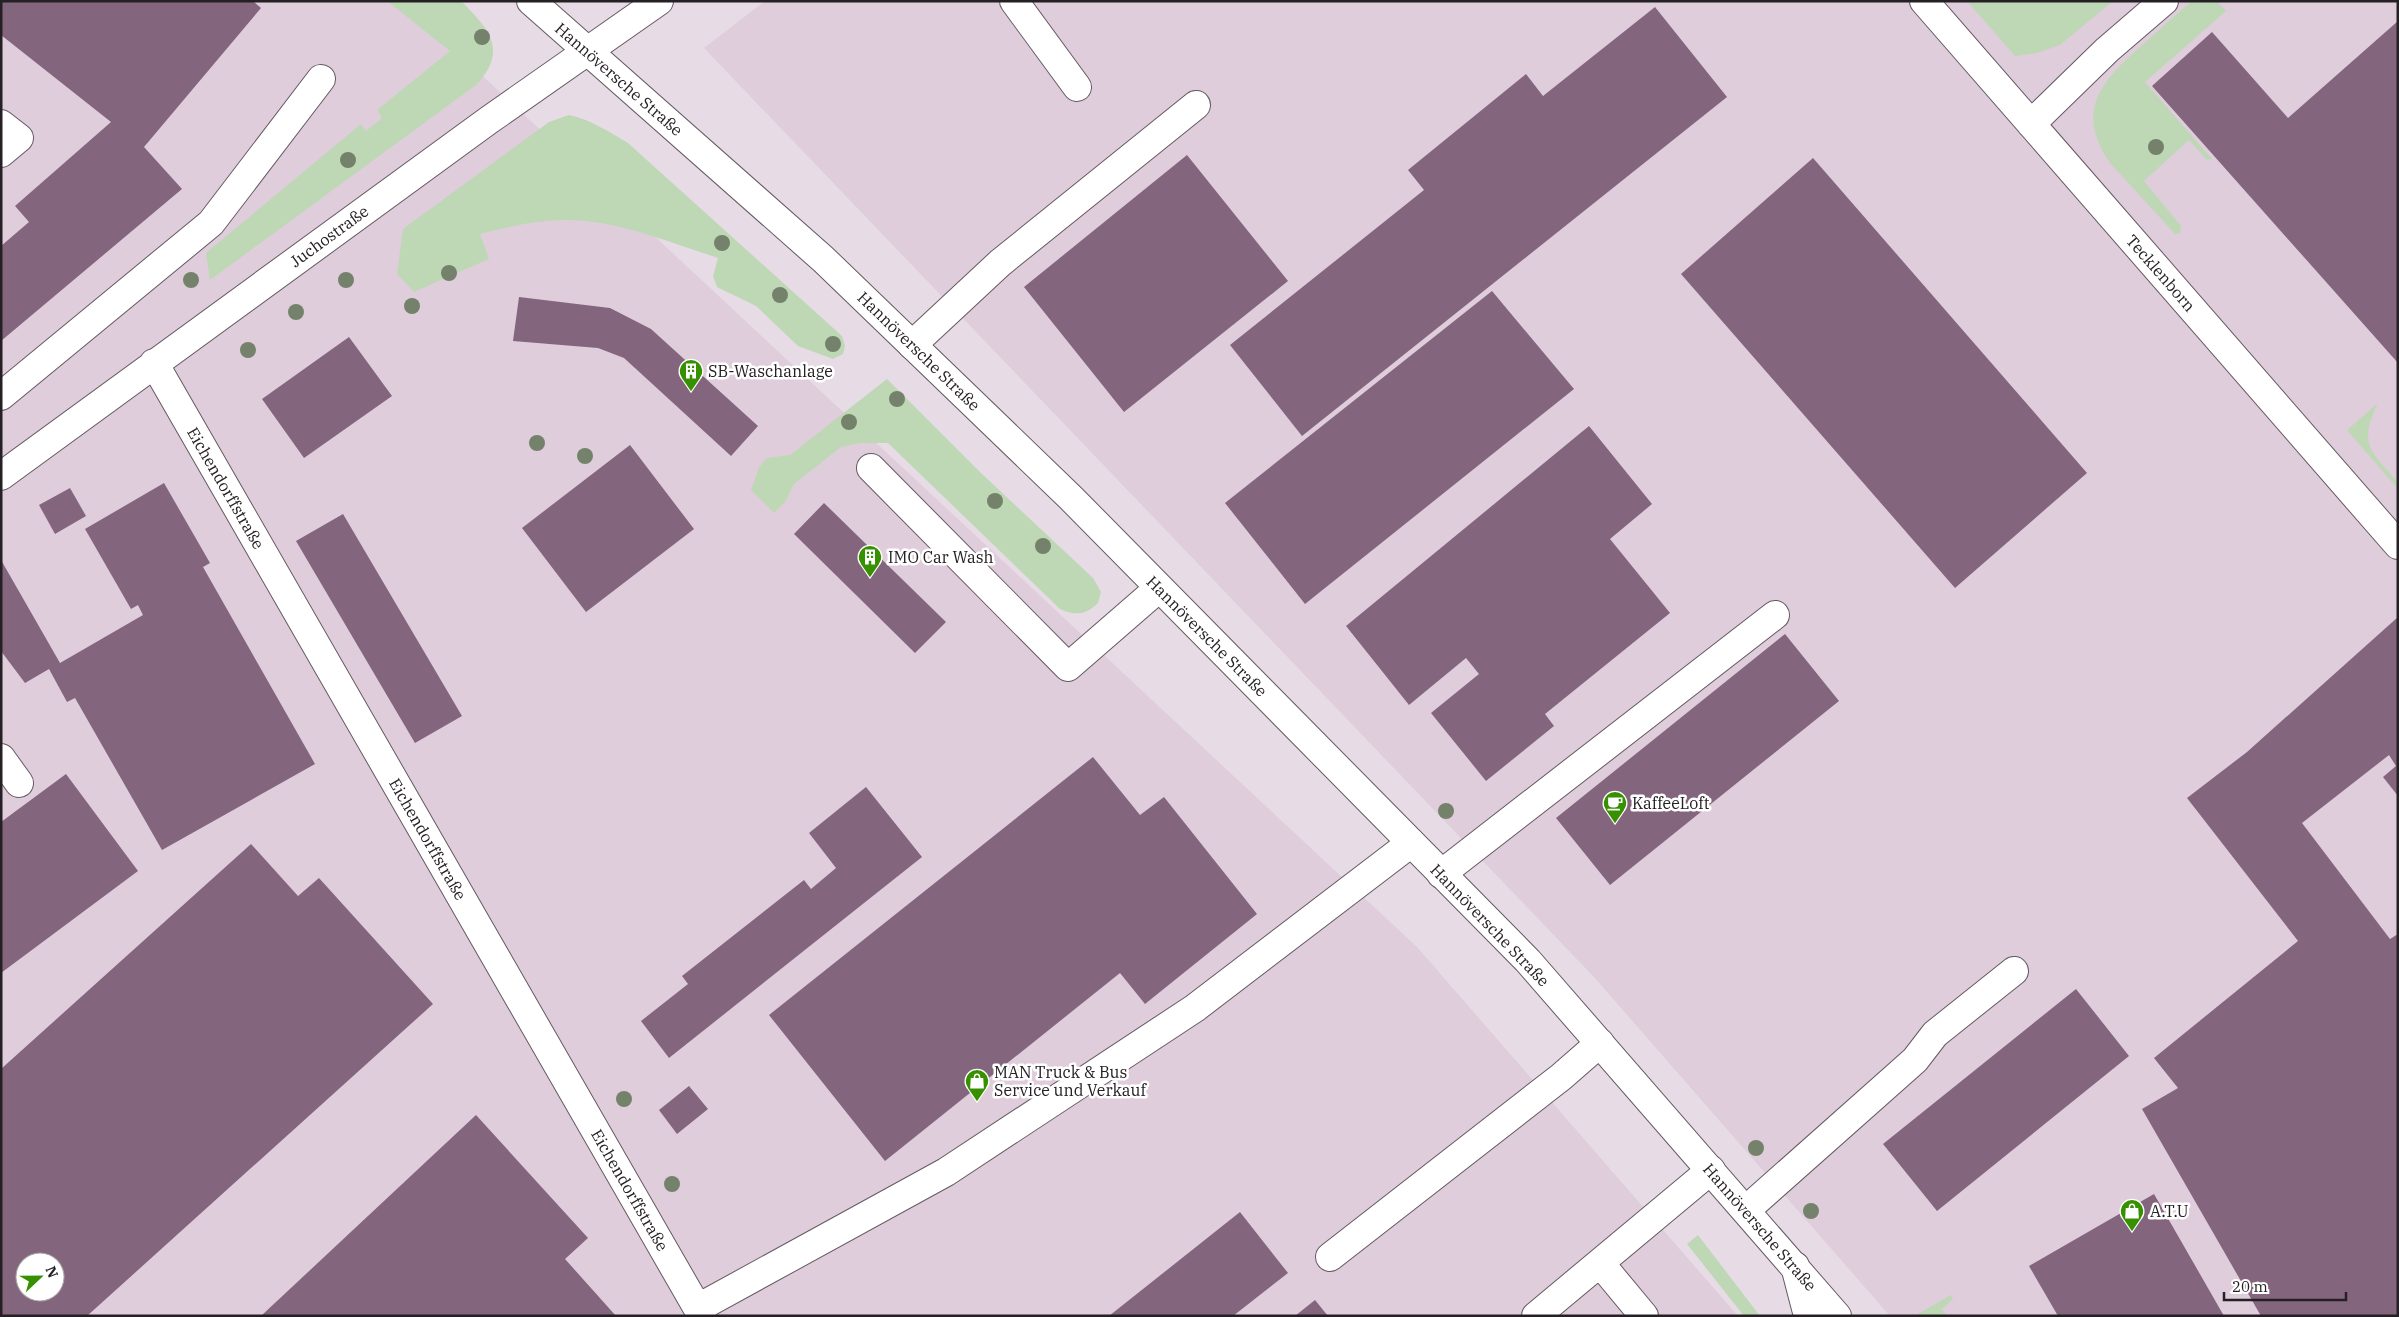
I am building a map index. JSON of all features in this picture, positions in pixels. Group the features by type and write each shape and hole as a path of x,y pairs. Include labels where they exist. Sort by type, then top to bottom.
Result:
{"main road":[{"name":"Hannöversche Straße","path":"531,1 822,259 1072,498 1528,961 1837,1316"},
{"name":"Juchostraße","path":"1,476 154,362 659,1"},
{"path":"1014,1 1077,87"},
{"name":"Tecklenborn","path":"1924,1 2398,545"},
{"path":"2031,124 2106,50 2164,1"},
{"path":"1,396 211,223 321,78"},
{"path":"912,345 1000,263 1196,105"},
{"path":"1,124 19,138 1,153"},
{"name":"Eichendorffstraße","path":"154,362 700,1312"},
{"path":"871,468 1068,667 1159,588"},
{"path":"1441,874 1775,615"},
{"path":"1,758 19,783"},
{"path":"700,1312 946,1172 1195,1008 1411,843"},
{"path":"1746,1210 1915,1060 1935,1034 2014,971"},
{"path":"1330,1257 1561,1077 1600,1043"},
{"path":"1536,1316 1711,1170"},
{"path":"1600,1263 1644,1316"},
{"path":"1795,1266 1808,1316"}],"shaded area":[{"path":"1,1 394,1 473,67 1417,947 1738,1316 1,1316"},
{"path":"765,1 2398,1 2398,1316 1890,1316 1594,977 704,48"}],"green space":[{"path":"387,1 461,1 480,21 491,40 493,50 492,61 486,72 476,85 210,280 206,253 361,124 366,131 382,118 377,110 450,51"},
{"path":"1967,1 2113,1 2060,45 2037,53 2015,56"},
{"path":"2192,1 2217,1 2226,11 2145,82 2212,159 2207,160 2189,140 2144,181 2181,226 2180,233 2175,234 2110,163 2100,145 2094,128 2094,113 2097,99 2114,73"},
{"path":"569,115 607,130 628,143 842,336 845,346 843,354 833,359 798,346 756,306 717,287 713,276 718,258 669,241 603,223 573,220 546,221 480,234 489,259 414,292 397,274 403,229 549,122"},
{"path":"887,379 981,473 1093,578 1101,592 1098,603 1094,607 1080,613 1071,613 1060,609 888,443 860,443 841,447 794,484 785,502 774,513 751,490 759,467 767,458 790,455"},
{"path":"2378,403 2372,417 2368,438 2374,454 2398,482 2398,489 2347,430"},
{"path":"1698,1235 1760,1316 1744,1316 1687,1244"},
{"path":"1951,1295 1953,1299 1942,1309 1947,1316 1914,1316"}],"building":[{"path":"1,1 253,1 261,8 144,147 182,189 1,341 1,246 29,222 15,206 111,122 1,35"},
{"path":"1655,7 1727,97 1302,436 1230,345 1424,190 1408,170 1526,74 1543,96"},
{"path":"2398,21 2398,363 2152,86 2212,32 2288,118"},
{"path":"1187,155 1288,281 1124,412 1024,287"},
{"path":"1813,158 2087,473 1955,588 1681,274"},
{"path":"1492,291 1574,389 1305,604 1225,503"},
{"name":"SB-Waschanlage","path":"519,297 610,308 651,329 758,426 731,456 624,358 598,348 513,341"},
{"path":"349,337 392,396 304,458 262,399"},
{"path":"1589,426 1652,504 1610,539 1670,613 1545,714 1554,726 1486,781 1431,713 1479,674 1466,658 1409,705 1346,626"},
{"path":"630,445 694,529 586,612 522,528"},
{"path":"164,483 210,563 203,567 315,764 162,850 75,698 67,702 49,669 25,683 1,651 1,560 60,663 143,615 138,605 131,609 85,529"},
{"path":"70,488 86,516 55,534 39,505"},
{"name":"IMO Car Wash","path":"824,503 946,622 915,653 794,534"},
{"path":"343,514 462,716 415,743 296,541"},
{"path":"2398,617 2398,796 2383,777 2396,766 2389,755 2302,823 2390,939 2398,934 2398,1316 2261,1316 2142,1109 2178,1088 2154,1058 2298,941 2187,798 2247,752"},
{"path":"1785,634 1839,701 1610,885 1556,818"},
{"path":"1093,757 1140,815 1164,797 1257,914 1145,1004 1120,973 885,1161 769,1015"},
{"path":"66,774 138,871 1,973 1,822"},
{"path":"866,787 922,857 669,1058 641,1021 688,984 682,976 804,880 811,889 836,868 809,833"},
{"path":"251,844 298,896 319,878 433,1004 87,1316 1,1316 1,1069"},
{"path":"2076,989 2129,1056 1937,1211 1883,1144"},
{"path":"689,1086 708,1109 677,1134 659,1110"},
{"path":"476,1115 588,1238 565,1259 616,1316 261,1316"},
{"name":"A.T.U","path":"2154,1194 2224,1316 2058,1316 2029,1266"},
{"path":"1240,1212 1288,1273 1233,1316 1109,1316"},
{"path":"1315,1300 1328,1316 1295,1316"}],"place":[{"name":"SB-Waschanlage","path":"691,392"},
{"name":"IMO Car Wash","path":"870,578"},
{"name":"KaffeeLoft","path":"1615,824"},
{"name":"MAN Truck & Bus Service und Verkauf","path":"977,1102"},
{"name":"A.T.U","path":"2132,1232"}]}
